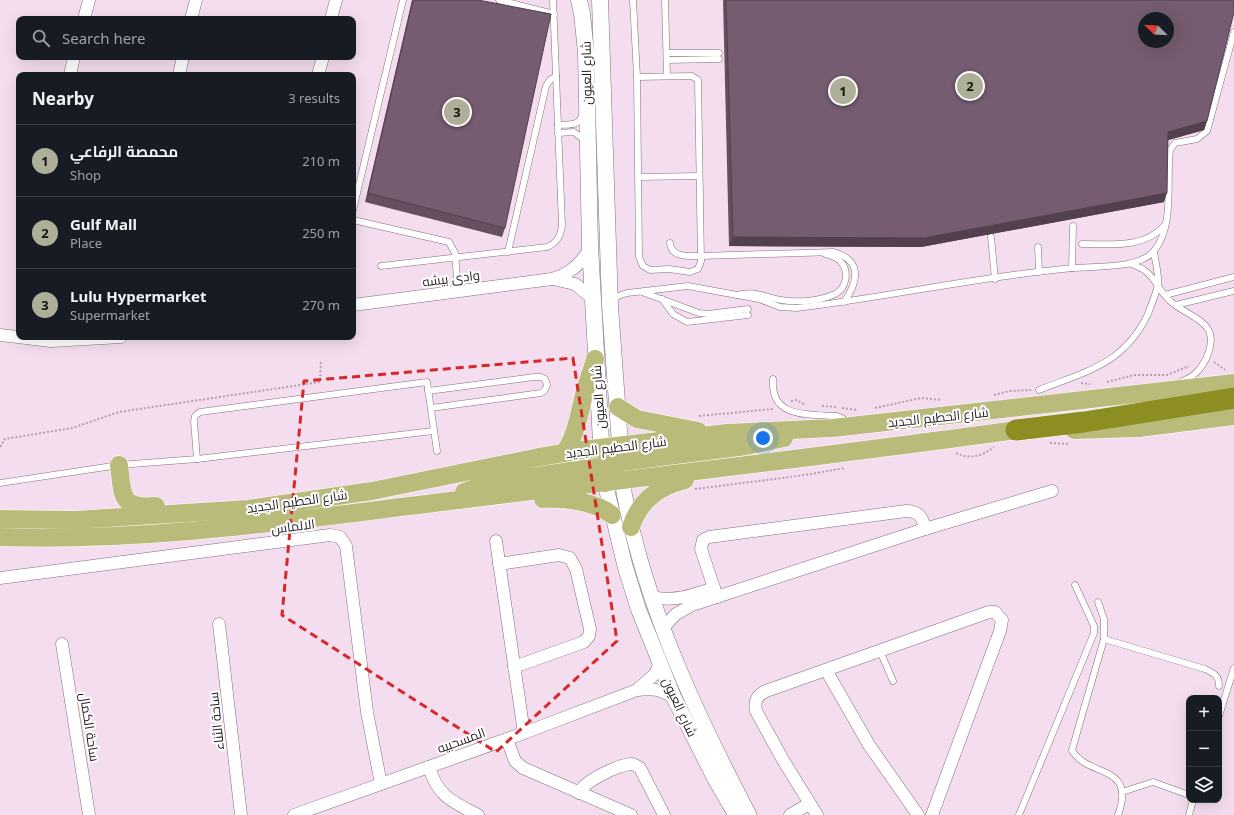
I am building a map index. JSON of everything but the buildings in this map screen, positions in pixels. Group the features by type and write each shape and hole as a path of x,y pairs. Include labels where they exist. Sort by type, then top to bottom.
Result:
{"highway":[{"path":"1016,430 1084,422 1234,398"}],"main road":[{"name":"شارع العيون","path":"579,0 585,39 592,298 602,457 613,482"},
{"name":"شارع العيون","path":"600,0 610,306 621,454"},
{"path":"564,453 575,432 585,391 596,359"},
{"name":"شارع الحطيم الجديد","path":"621,454 727,433 842,427 1140,395 1232,377"},
{"path":"618,407 630,416 644,421 693,430 727,433"},
{"name":"شارع الحطيم الجديد","path":"0,536 41,538 104,537 228,526 613,482 1016,430 1120,430 1234,416"},
{"path":"450,501 475,487 489,483 590,469 602,457 615,454 746,446 842,427"},
{"name":"شارع الحطيم الجديد","path":"0,519 75,520 248,509 372,491 564,453 602,457"},
{"path":"613,482 609,470 621,454"},
{"path":"119,465 123,493 125,498 134,506 145,507 218,503 248,509"},
{"path":"631,527 638,510 652,494 672,484 719,468"},
{"path":"504,494 524,499 570,500 598,506 612,515"},
{"path":"0,544 41,538"}],"street":[{"path":"85,16 89,0"},
{"path":"192,16 196,0"},
{"path":"332,16 336,0"},
{"path":"71,72 73,60"},
{"path":"180,72 182,60"},
{"path":"319,72 322,60"},
{"name":"وادى بيشه","path":"356,305 552,279 564,275 576,268 582,262 590,246"},
{"name":"وادى بيشه","path":"552,279 575,284 592,298"},
{"path":"0,335 16,337"},
{"path":"42,340 68,340"},
{"name":"شارع العيون","path":"613,482 612,515 631,589 674,698 714,779 736,815"},
{"name":"شارع العيون","path":"613,482 631,527 653,597 682,679 749,815"},
{"path":"664,627 690,601 715,592 1052,491"},
{"path":"715,592 701,549 702,543 709,537 906,511 918,514 922,518 925,529"},
{"name":"الالماس","path":"0,578 330,535 340,537 346,546 367,712 381,784"},
{"path":"496,541 524,733"},
{"path":"499,564 558,555 570,558 576,569 590,629 589,636 584,642 514,667"},
{"path":"653,597 690,601"},
{"path":"817,815 783,760 755,706 758,696 762,693 826,670 990,612 995,612 1002,620 1000,631 932,815"},
{"name":"ساحة الثناء","path":"219,624 241,815"},
{"name":"ساحة الكمال","path":"62,644 89,815"},
{"name":"المسحبيه","path":"637,690 655,674 660,663"},
{"path":"826,670 869,745 918,815"},
{"name":"المسحبيه","path":"294,815 524,733 637,690 650,688 663,690 674,698"},
{"path":"507,739 513,756 519,765 631,815"},
{"path":"579,793 585,784 594,778 631,764 636,765 642,772 664,815"},
{"path":"429,767 441,793 448,799 478,815"},
{"path":"790,815 809,804"}],"lane":[{"path":"356,197 403,0"},
{"path":"499,0 554,14"},
{"path":"382,266 547,247 557,241 560,237 562,226 553,0"},
{"path":"632,0 637,77 639,177 638,250 640,263 650,270 669,269 690,272 698,269 700,265 698,80 692,76 637,77"},
{"path":"665,0 667,76"},
{"path":"610,306 615,299 622,294 688,286 737,295 786,308 844,302 1039,272 1130,263 1143,260 1154,251 1161,241 1166,224 1170,150 1175,143 1197,139 1207,131 1234,32"},
{"path":"667,56 719,56"},
{"path":"508,252 546,86 550,80 556,76"},
{"path":"558,125 575,124 580,120 582,113 581,84 586,77"},
{"path":"558,133 574,132 580,135 588,151"},
{"path":"639,177 699,176"},
{"path":"356,221 445,240 452,245 455,258 458,292"},
{"path":"1082,244 1140,241 1154,235 1166,224"},
{"path":"1072,226 1072,268"},
{"path":"991,237 995,279"},
{"path":"670,242 670,247 676,254 700,256 834,252 849,260 854,267 855,283 844,302"},
{"path":"1038,247 1039,272"},
{"path":"1038,390 1100,366 1122,352 1142,327 1152,305 1158,283 1154,251"},
{"path":"737,295 756,292 780,300 803,301 824,298 837,293 845,282 845,268 836,257 821,253"},
{"path":"1130,263 1149,273 1158,283 1165,295 1176,305 1203,321 1211,336 1211,345 1206,359 1196,375 1188,379 1158,385 1140,395"},
{"path":"1165,295 1234,277"},
{"path":"639,291 699,313 748,312 687,322 673,314 662,300"},
{"path":"1176,305 1207,296 1234,291"},
{"path":"428,391 534,377 541,377 545,379 547,385 545,390 541,393 431,408"},
{"path":"773,379 775,395 783,406 798,414 837,416 847,421 842,427"},
{"path":"197,459 194,421 195,416 200,412 427,382 436,451"},
{"path":"0,483 119,465 197,459 433,431"},
{"path":"1018,815 1094,633 1094,626 1075,585"},
{"path":"1098,602 1104,619 1104,639 1072,750 1076,758 1114,777 1122,788 1122,806 1118,815"},
{"path":"1104,639 1204,669 1215,674 1219,680 1219,686"},
{"path":"880,651 893,681"},
{"path":"1222,706 1234,668"},
{"path":"1122,792 1153,782 1186,794"},
{"path":"1189,815 1193,803"}],"path":[{"path":"1102,383 1134,375 1167,375 1188,367 1198,356 1216,362 1232,377"},
{"path":"0,447 4,439 72,428 119,412 320,382 321,361"},
{"path":"1079,383 1093,384"},
{"path":"993,395 1010,391 1038,390"},
{"path":"872,408 921,398 946,400"},
{"path":"692,417 783,406 796,400 810,406"},
{"path":"816,407 828,405 860,410"},
{"path":"1047,442 1072,444"},
{"path":"952,452 972,457 985,454 997,446"},
{"path":"692,489 820,473 849,467"}],"highlighted area":[{"path":"573,358 617,641 496,752 282,615 304,381"}],"place":[{"name":"Gulf Mall","path":"970,86"},
{"name":"محمصة الرفاعي","path":"843,91"},
{"name":"Lulu Hypermarket","path":"457,112"}]}
